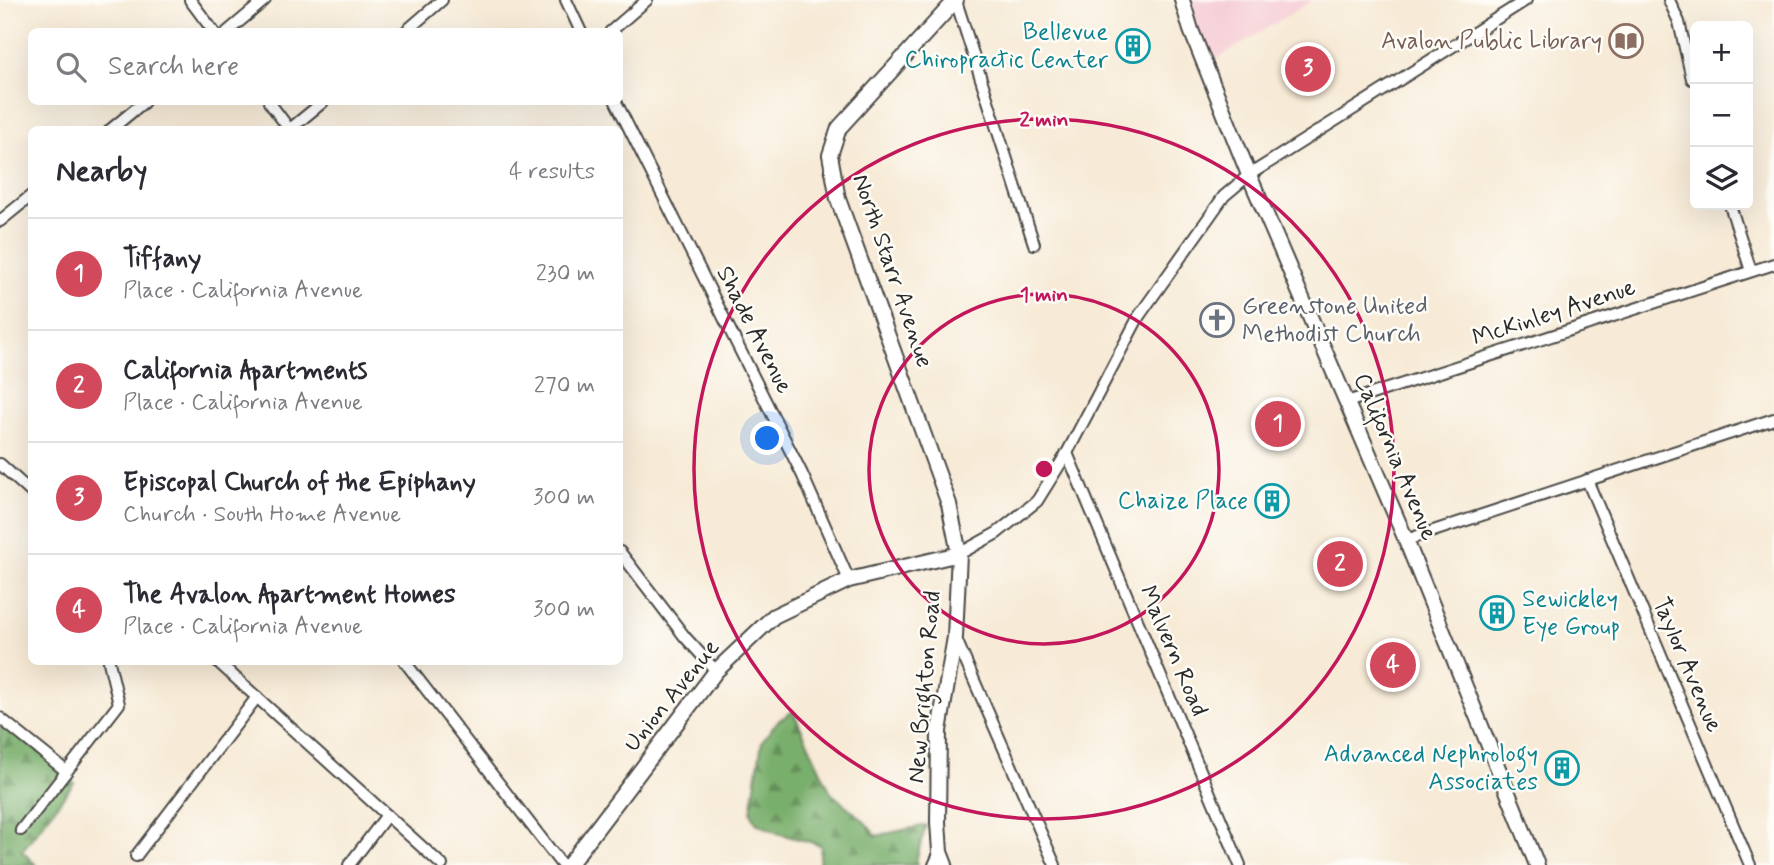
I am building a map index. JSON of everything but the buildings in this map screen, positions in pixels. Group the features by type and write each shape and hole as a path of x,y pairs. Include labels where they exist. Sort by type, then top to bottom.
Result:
{"street":[{"path":"190,0 211,28"},
{"path":"233,28 265,0"},
{"path":"410,28 442,0"},
{"path":"565,0 579,28"},
{"path":"615,28 647,0"},
{"path":"956,0 1034,244"},
{"name":"North Starr Avenue","path":"956,0 839,128 830,155 838,199 949,503 959,554"},
{"name":"California Avenue","path":"1182,0 1191,30 1249,175 1406,540 1537,865"},
{"path":"959,554 997,533 1037,502 1067,453 1139,316 1224,196 1249,175 1526,0"},
{"path":"1669,0 1679,22 1690,70"},
{"path":"115,126 140,105"},
{"path":"271,105 288,126"},
{"path":"294,126 319,105"},
{"name":"Shade Avenue","path":"618,105 802,474 849,580"},
{"path":"0,221 28,198"},
{"path":"1732,210 1751,271"},
{"name":"McKinley Avenue","path":"1347,402 1774,264"},
{"path":"1406,540 1774,419"},
{"name":"Malvern Road","path":"1067,453 1240,865"},
{"path":"0,464 28,489"},
{"name":"Taylor Avenue","path":"1587,480 1750,865"},
{"name":"Union Avenue","path":"569,865 716,671 774,616 849,580 959,554"},
{"name":"New Brighton Road","path":"939,861 939,731 955,637 959,554"},
{"path":"623,556 685,637 716,671"},
{"path":"955,637 1055,865"},
{"path":"21,830 119,704 110,665"},
{"path":"221,665 442,865"},
{"path":"407,665 562,865"},
{"path":"136,856 257,697"},
{"path":"0,718 66,771"},
{"path":"349,865 387,815"}],"shaded area":[{"path":"1182,0 1313,0 1205,66"}],"green space":[{"path":"793,711 831,793 863,820 876,836 926,825 917,865 819,865 821,845 780,834 756,823 751,812 762,741 778,721"},
{"path":"0,718 66,771 74,783 22,851 36,865 0,865"}],"place":[{"name":"Avalon Public Library","path":"1626,41"},
{"name":"Bellevue Chiropractic Center","path":"1133,46"},
{"name":"Episcopal Church of the Epiphany","path":"1308,69"},
{"name":"Greenstone United Methodist Church","path":"1217,320"},
{"name":"Tiffany","path":"1278,424"},
{"name":"Chaize Place","path":"1272,501"},
{"name":"California Apartments","path":"1340,564"},
{"name":"Sewickley Eye Group","path":"1497,613"},
{"name":"The Avalon Apartment Homes","path":"1393,665"},
{"name":"Advanced Nephrology Associates","path":"1562,768"}]}
